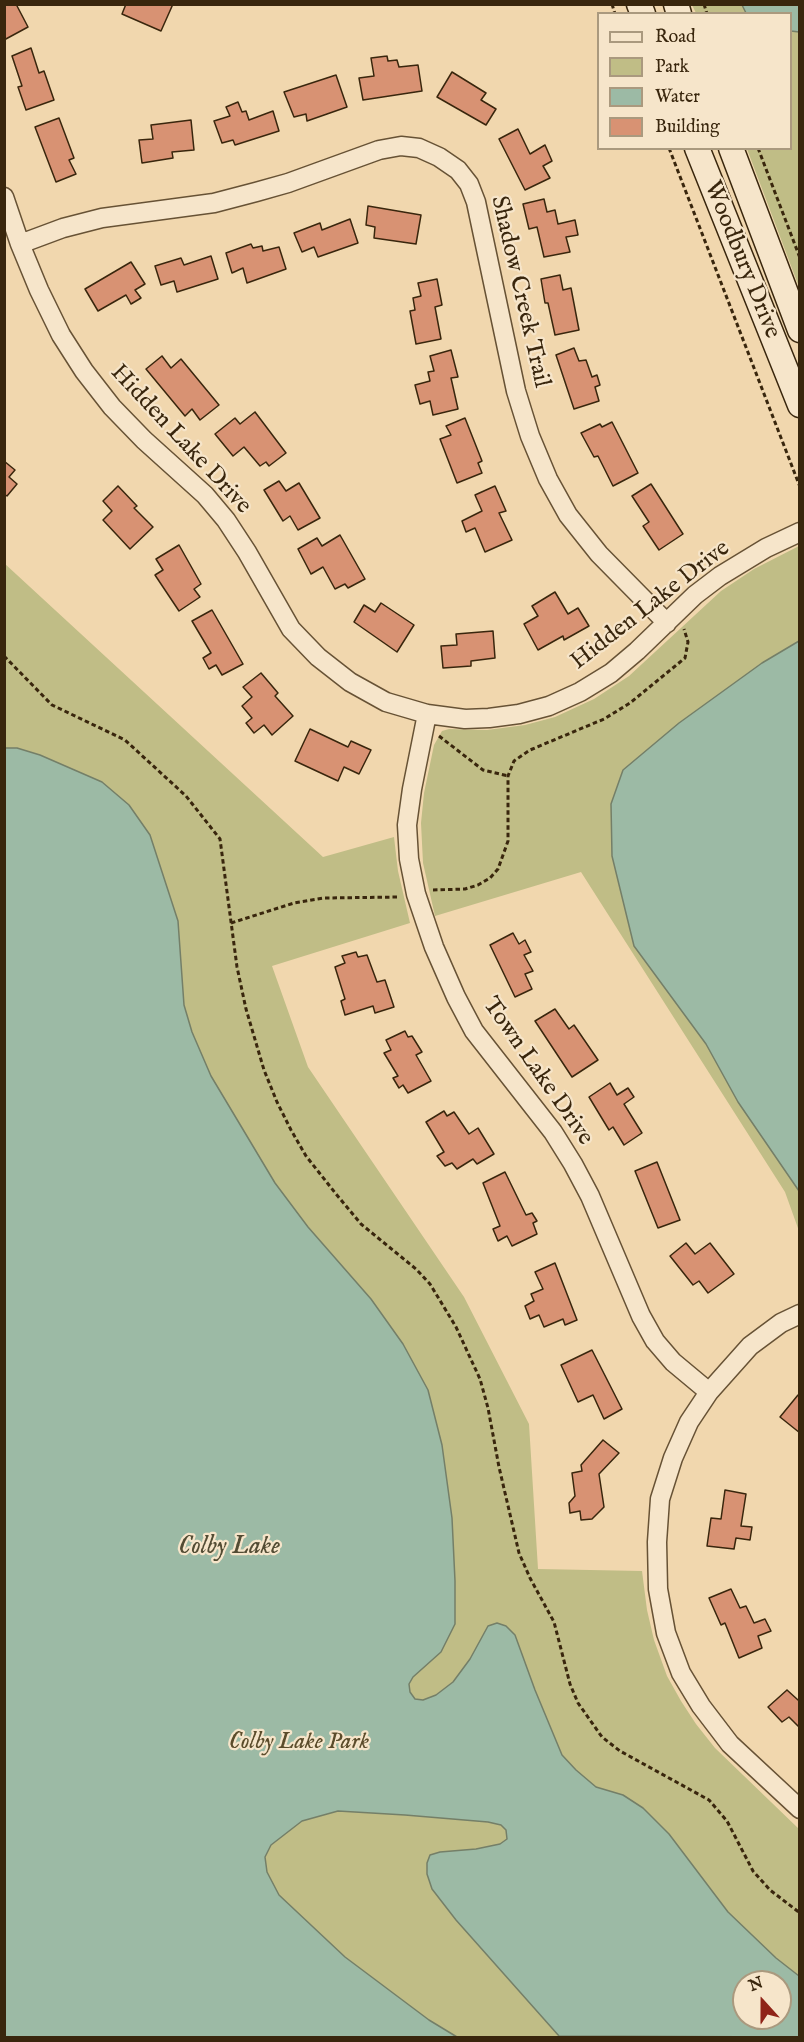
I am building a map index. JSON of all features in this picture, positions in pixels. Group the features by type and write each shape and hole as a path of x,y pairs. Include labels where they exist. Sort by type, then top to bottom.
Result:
{"main road":[{"name":"Woodbury Drive","path":"698,150 800,405"},
{"name":"Woodbury Drive","path":"732,150 800,330"}],"street":[{"name":"Shadow Creek Trail","path":"20,244 63,228 102,218 214,203 288,183 379,150 401,146 419,148 439,158 458,170 469,184 476,202 516,391 530,436 548,479 568,515 599,554 670,620"},
{"name":"Hidden Lake Drive","path":"4,197 39,290 61,335 84,371 112,406 144,440 205,495 226,520 291,629 318,657 350,682 386,702 428,714 465,718 519,714 549,706 580,692 611,673 695,595 720,576 766,548 800,532"},
{"name":"Town Lake Drive","path":"428,714 407,825 416,894 434,947 474,1031 553,1132 573,1164 590,1196 641,1316 655,1341 673,1362 709,1392"},
{"path":"800,1314 781,1323 750,1346 709,1392 689,1422 673,1458 660,1499 657,1542 658,1588 666,1633 681,1673 701,1706 730,1744 800,1809"}],"path":[{"path":"670,150 800,487"},
{"path":"759,150 800,258"},
{"path":"433,891 465,889 478,885 490,878 498,869 506,851 509,834 508,776 511,765 523,754 621,710 682,662 687,649 687,638 684,629 670,620"},
{"path":"4,656 52,705 125,740 186,796 220,839 231,923 246,1009 264,1070 291,1130 306,1156 361,1224 416,1269 430,1284 470,1354 488,1408 519,1553 554,1622 570,1684 578,1703 602,1737 620,1751 709,1800 727,1821 753,1871 770,1890 800,1913"},
{"path":"428,714 439,736 459,753 483,770 508,776"},
{"path":"231,923 294,903 358,897 398,898"}],"green space":[{"path":"692,5 799,5 799,287 747,150 792,150 792,12 696,12"},
{"path":"799,546 799,1231 785,1192 581,872 435,916 423,863 421,823 424,793 434,745 442,731 449,729 487,730 525,725 555,717 594,699 629,676 721,591 754,569"},
{"name":"Colby Lake","path":"4,563 323,857 394,837 398,871 410,923 272,966 308,1067 464,1297 529,1424 538,1569 642,1571 654,1640 667,1676 681,1701 715,1748 799,1829 799,2037 5,2037"}],"water":[{"path":"742,5 799,5 799,32 792,31 792,12 746,12"},
{"path":"799,641 799,1191 738,1102 706,1044 634,946 612,856 611,804 623,770 679,723 762,663"},
{"name":"Colby Lake","path":"5,748 17,748 40,755 102,782 129,805 150,835 178,921 184,1005 192,1032 211,1076 275,1183 308,1227 371,1299 403,1344 428,1390 442,1445 452,1518 455,1624 441,1652 413,1677 409,1684 410,1692 415,1699 423,1700 436,1695 453,1682 470,1659 488,1626 497,1623 506,1626 515,1635 562,1755 596,1787 623,1795 643,1808 669,1834 728,1912 791,1970 732,1970 732,2030 792,2030 792,1971 799,1976 799,2037 559,2036 456,1920 432,1889 427,1874 430,1855 500,1844 507,1839 506,1830 501,1825 488,1822 338,1811 302,1821 271,1845 265,1857 267,1872 279,1895 345,1957 429,2020 457,2037 5,2037"}],"building":[{"path":"4,4 16,4 28,27 4,40"},
{"path":"126,4 173,4 161,31 122,14"},
{"path":"31,48 39,73 44,71 54,100 26,110 18,87 22,86 12,56"},
{"path":"387,56 388,61 397,60 399,67 418,65 422,91 363,100 359,78 374,76 371,58"},
{"path":"452,72 486,93 481,100 496,109 486,125 437,97"},
{"path":"336,75 347,107 307,121 306,114 294,117 284,92"},
{"path":"238,102 242,112 246,111 249,120 273,111 279,131 235,145 233,140 222,143 214,121 230,116 226,107"},
{"path":"59,118 74,158 69,160 76,174 56,182 35,127"},
{"path":"191,120 194,150 172,152 173,158 142,163 139,140 153,139 151,125"},
{"path":"518,129 530,154 545,145 552,161 543,166 550,178 525,190 499,139"},
{"path":"544,199 547,212 555,210 558,224 575,220 578,235 566,237 570,252 544,257 537,227 529,229 523,204"},
{"path":"368,206 421,215 416,244 374,238 375,227 366,225"},
{"path":"350,219 358,243 318,257 314,247 302,252 294,233 320,223 322,230"},
{"path":"251,244 253,248 262,246 263,251 279,247 286,269 247,283 243,268 232,273 226,253"},
{"path":"211,256 218,279 177,292 174,281 161,285 155,266 181,258 184,265"},
{"path":"131,262 145,284 135,290 141,298 131,304 126,295 98,311 85,289"},
{"path":"560,275 563,290 571,288 579,330 555,335 548,303 545,303 541,279"},
{"path":"437,279 442,305 435,307 441,339 416,344 410,311 415,310 413,298 421,296 418,283"},
{"path":"574,348 579,361 586,360 592,377 597,375 600,385 595,387 599,401 574,409 556,355"},
{"path":"451,350 458,377 451,378 458,409 433,415 430,401 420,404 415,385 430,381 428,372 434,371 430,356"},
{"path":"162,356 171,368 181,359 219,405 200,420 192,409 185,416 146,369"},
{"path":"255,412 286,453 269,466 266,462 260,466 244,447 233,456 215,434 235,418 240,424"},
{"path":"465,418 482,461 478,463 482,473 457,483 440,439 451,435 446,426"},
{"path":"612,422 638,473 613,486 598,456 594,457 581,433 600,424 602,427"},
{"path":"4,461 15,470 9,477 17,484 7,496 4,494"},
{"path":"279,481 286,491 299,483 320,518 298,530 290,516 283,521 264,490"},
{"path":"651,484 683,534 659,550 643,526 649,522 632,496"},
{"path":"118,486 137,506 134,508 153,527 130,549 103,520 112,511 103,501"},
{"path":"495,486 506,511 499,513 512,540 485,552 475,528 466,532 462,521 482,511 475,495"},
{"path":"340,535 365,579 348,588 345,584 335,589 323,567 311,574 298,549 317,538 322,546"},
{"path":"179,545 201,584 194,589 200,597 179,611 155,575 163,570 156,559"},
{"path":"555,592 568,614 578,608 589,626 564,640 563,636 538,650 524,624 538,616 532,606"},
{"path":"381,603 414,625 397,652 354,622 364,605 375,612"},
{"path":"212,610 243,664 222,675 216,665 209,669 203,658 211,653 192,621"},
{"path":"493,631 495,658 471,661 471,666 443,668 441,646 457,645 456,634"},
{"path":"261,673 278,693 275,696 293,716 272,735 264,725 254,733 246,723 252,718 242,706 252,697 243,687"},
{"path":"310,729 348,747 351,741 371,750 359,774 344,767 338,781 295,761"},
{"path":"513,933 519,944 525,940 531,952 524,955 533,971 525,974 532,989 515,997 490,945"},
{"path":"356,952 358,957 367,955 377,982 385,980 394,1007 375,1013 373,1006 345,1015 341,1001 345,999 335,967 345,963 342,956"},
{"path":"555,1009 569,1029 574,1025 598,1060 572,1077 535,1021"},
{"path":"405,1031 408,1037 412,1036 422,1052 416,1055 431,1081 408,1093 403,1085 399,1088 393,1078 398,1076 384,1053 391,1050 386,1040"},
{"path":"610,1083 617,1095 628,1088 634,1097 624,1104 642,1133 624,1145 613,1127 609,1130 589,1097"},
{"path":"444,1111 447,1116 454,1112 469,1134 478,1128 494,1154 477,1164 473,1159 457,1169 452,1163 445,1166 437,1156 444,1152 426,1122"},
{"path":"657,1162 680,1220 658,1228 635,1171"},
{"path":"505,1172 526,1215 532,1213 537,1221 533,1223 537,1234 512,1246 507,1236 498,1241 493,1229 500,1226 483,1183"},
{"path":"686,1243 695,1254 710,1243 734,1274 708,1293 699,1281 693,1285 670,1256"},
{"path":"555,1263 577,1320 565,1325 563,1319 544,1327 539,1315 530,1319 525,1306 534,1301 531,1294 543,1289 535,1272"},
{"path":"592,1350 622,1409 604,1419 593,1395 578,1402 561,1365"},
{"path":"798,1395 800,1396 800,1433 780,1417"},
{"path":"603,1440 619,1453 599,1474 604,1507 592,1519 581,1520 580,1511 570,1513 569,1503 575,1496 572,1473 582,1471 581,1465"},
{"path":"725,1490 746,1494 741,1526 752,1527 750,1540 736,1538 734,1549 707,1546 711,1518 721,1519"},
{"path":"731,1589 740,1608 746,1606 754,1623 765,1619 771,1631 758,1636 762,1648 739,1658 725,1623 721,1625 709,1598"},
{"path":"787,1690 798,1700 800,1699 800,1728 789,1717 782,1722 768,1707"}],"park label":[{"name":"Colby Lake Park","path":"299,1743"}]}
